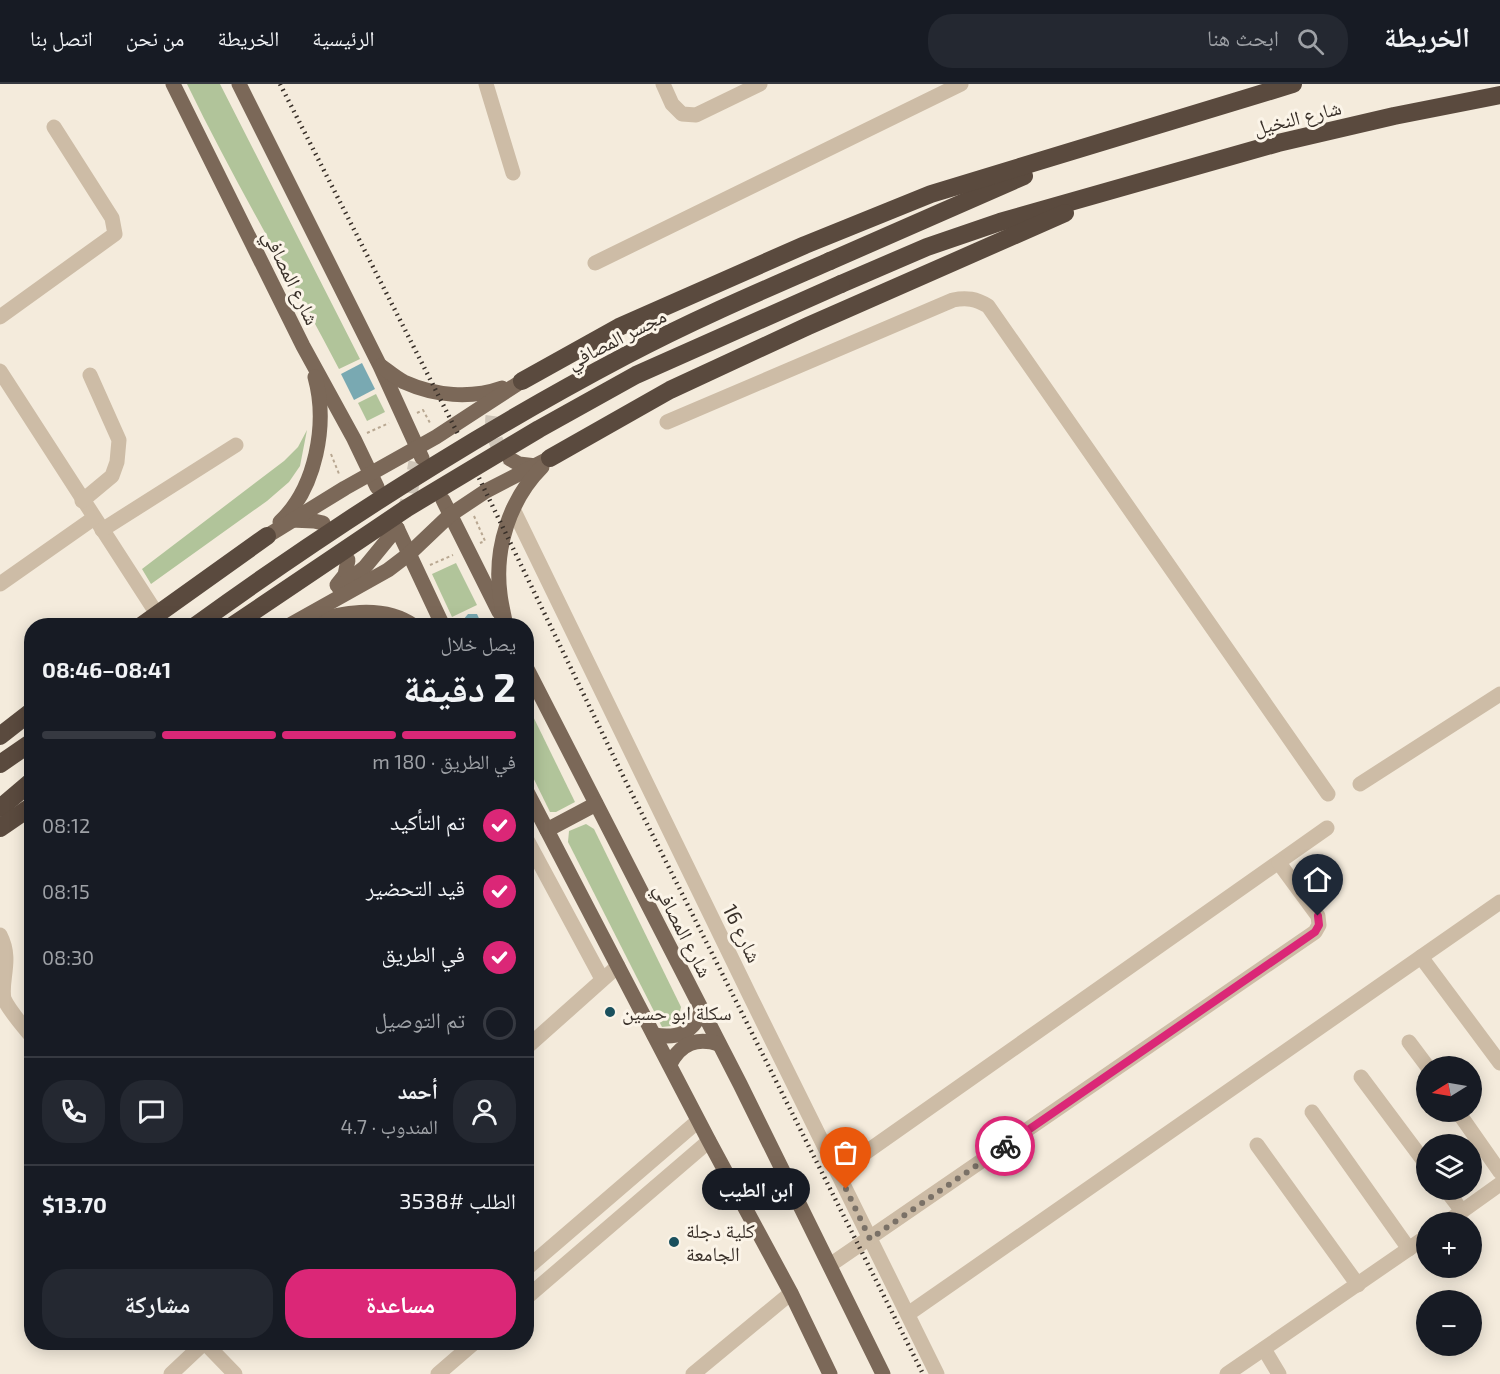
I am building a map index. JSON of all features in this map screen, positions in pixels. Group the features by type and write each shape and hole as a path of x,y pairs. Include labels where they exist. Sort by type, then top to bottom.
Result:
{"highway":[{"name":"شارع النخيل","path":"1089,147 1293,84"},
{"name":"شارع النخيل","path":"1108,193 1278,143 1394,116 1500,95"},
{"name":"مجسر المصافي","path":"207,618 323,537 494,430 626,356 830,261 1089,147"},
{"path":"522,381 619,327 805,245 931,194 1089,147"},
{"path":"243,618 399,514 539,429 636,375 927,248 1000,222 1108,193"},
{"path":"543,462 681,385 808,326 1024,233 1108,193"},
{"path":"152,618 267,536"},
{"path":"0,736 24,717"},
{"path":"0,764 24,748"},
{"path":"0,808 24,788"},
{"path":"0,828 24,812"}],"main road":[{"name":"شارع المصافي","path":"173,84 303,346 374,480"},
{"name":"شارع المصافي","path":"239,84 380,366 419,456"},
{"path":"267,536 289,514 306,485 318,448 321,415 316,380 303,346"},
{"path":"380,366 404,382 437,392 460,395 488,393 522,381"},
{"path":"267,536 291,520 419,456 436,437 522,381"},
{"path":"493,416 506,392"},
{"path":"510,459 519,464 543,462"},
{"path":"505,618 500,592 500,558 507,523 521,491 543,462"},
{"path":"301,618 387,570 409,554 450,515 486,491 543,462"},
{"path":"443,500 502,618"},
{"path":"291,520 323,523"},
{"path":"312,611 365,567 397,528 439,618"},
{"path":"328,597 345,574 348,560"},
{"path":"322,618 364,611 394,618"},
{"name":"شارع المصافي","path":"534,683 702,1010 883,1374"},
{"path":"548,830 596,804"},
{"path":"534,805 698,1121 791,1293 830,1374"},
{"path":"654,1035 667,1037 685,1034 698,1020 702,1010"},
{"path":"670,1064 675,1054 689,1043 708,1040 719,1044"}],"street":[{"path":"486,84 513,173"},
{"path":"663,84 672,104 682,114 696,115 760,84"},
{"path":"595,263 961,84"},
{"path":"0,317 115,234 112,218 54,127"},
{"path":"667,422 953,300 970,298 988,306 1328,794"},
{"path":"0,371 157,614"},
{"path":"82,501 112,476 117,462 119,440 90,375"},
{"path":"0,584 98,524 236,445"},
{"name":"شارع 16","path":"513,509 938,1374"},
{"path":"1360,784 1500,694"},
{"path":"837,1172 1327,828"},
{"path":"534,853 602,979"},
{"path":"830,1265 1315,932 1319,925 1318,916 1279,863"},
{"path":"908,1314 1500,902"},
{"path":"0,935 6,946 7,960 3,983 4,998 24,1026"},
{"path":"1421,957 1500,1063"},
{"path":"534,1041 618,966"},
{"path":"1409,1042 1419,1056"},
{"path":"1361,1077 1416,1151"},
{"path":"1312,1112 1409,1249"},
{"path":"534,1262 698,1121"},
{"path":"1465,1122 1500,1172"},
{"path":"534,1291 709,1141"},
{"path":"1257,1145 1358,1285"},
{"path":"1454,1200 1462,1211 1500,1184"},
{"path":"1227,1374 1416,1244"},
{"path":"693,1374 791,1293"},
{"path":"1264,1349 1279,1374"},
{"path":"171,1374 197,1350"},
{"path":"212,1350 235,1374"},
{"path":"438,1374 466,1350"}],"path":[{"path":"354,439 423,410 436,437"}],"green space":[{"path":"187,84 220,84 360,359 339,369"},
{"path":"376,394 385,412 367,421 358,403"},
{"path":"307,430 300,466 289,482 267,501 151,584 142,569 284,461 298,447"},
{"path":"456,563 477,605 452,617 432,574"},
{"path":"534,718 575,802 556,812 550,812 534,779"},
{"path":"586,824 594,829 681,1007 679,1016 671,1026 662,1027 568,842 569,831"}],"water":[{"path":"362,363 375,389 354,400 341,374"},
{"path":"468,614 477,614 479,618 465,618"}],"tunnel":[{"path":"493,416 495,440 509,459"},
{"path":"403,515 416,462"}],"railway":[{"path":"280,84 459,436"},
{"path":"479,478 625,780 923,1374"}],"way so far":[{"path":"846,1189 870,1239 1005,1146"}],"place":[{"name":"سكلة ابو حسين","path":"610,1012"},
{"name":"ابن الطيب","path":"846,1189"},
{"name":"كلية دجلة الجامعة","path":"674,1242"}],"route":[{"path":"1005,1146 1315,932 1319,925 1318,916"}]}
